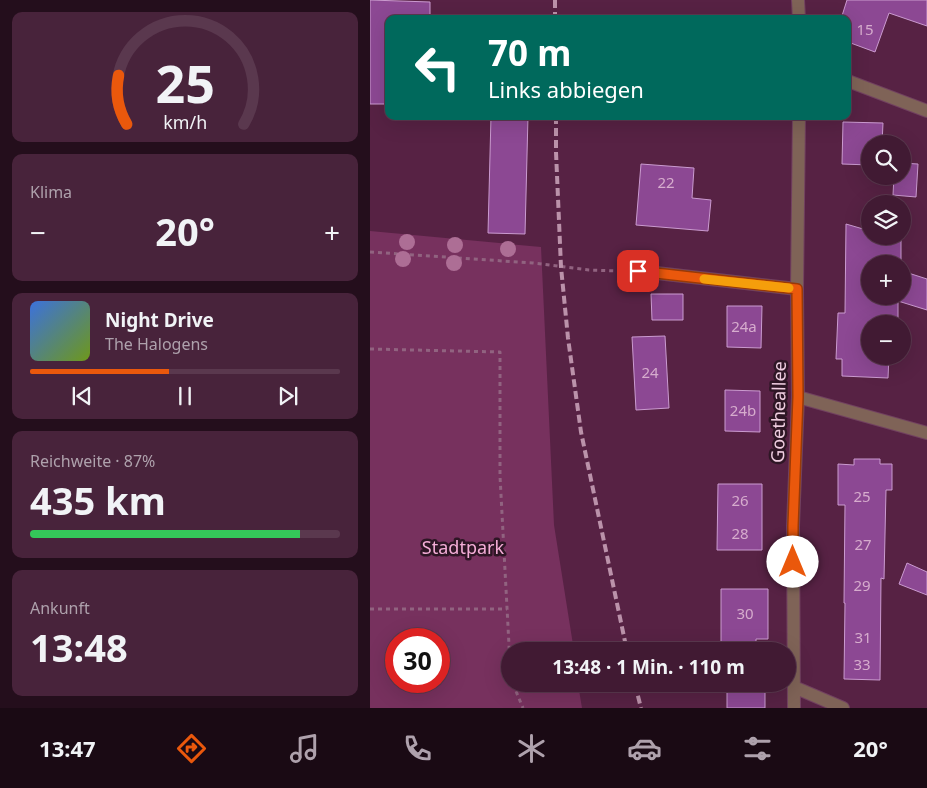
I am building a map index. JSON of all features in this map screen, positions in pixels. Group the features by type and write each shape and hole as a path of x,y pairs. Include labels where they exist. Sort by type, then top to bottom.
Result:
{"street":[{"path":"798,0 798,15"},
{"path":"851,81 927,111"},
{"name":"Goetheallee","path":"794,642 793,526 798,397 799,120"},
{"path":"638,271 797,289"},
{"path":"798,397 927,433"},
{"path":"796,688 843,708"},
{"name":"Goetheallee","path":"794,692 794,708"}],"path":[{"path":"370,252 533,263 589,270 638,271"},
{"path":"370,349 500,352 500,476 509,642"},
{"path":"370,609 507,609"},
{"path":"517,692 523,708"}],"green space":[{"name":"Stadtpark","path":"370,231 541,247 554,525 573,642 501,642 501,692 579,692 582,708 370,708"}],"building":[{"path":"370,0 430,2 430,15 385,15 385,104 370,104"},
{"path":"847,0 927,0 927,26 889,13 875,52 851,43 851,15 842,15"},
{"path":"491,120 528,120 525,234 488,233"},
{"path":"843,122 883,123 882,135 861,135 861,165 842,164"},
{"path":"641,164 694,168 692,198 711,200 708,231 636,225"},
{"path":"911,164 918,164 916,197 911,195 893,195 894,185 911,185"},
{"path":"846,224 861,228 861,245 901,245 901,255 861,255 861,305 898,305 898,315 861,315 861,365 889,365 888,378 842,376 842,359 836,359 838,313 845,313"},
{"path":"911,274 927,279 927,310 911,305"},
{"path":"651,294 683,294 683,320 652,320"},
{"path":"727,306 762,306 761,348 727,347"},
{"path":"665,336 669,408 636,410 632,337"},
{"path":"725,390 760,391 760,432 725,431"},
{"path":"854,459 880,459 880,464 892,464 892,490 886,490 884,579 881,578 880,680 844,679 845,505 838,505 838,464 854,465"},
{"path":"718,484 762,484 762,550 717,550"},
{"path":"907,563 927,572 927,595 899,584"},
{"path":"721,589 768,589 768,639 756,639 756,642 721,642"},
{"path":"727,692 765,692 765,708 727,708"}],"railway":[{"path":"555,0 555,15"},
{"path":"556,120 561,267 568,338 581,432 625,642"},
{"path":"637,692 641,708"}],"slow traffic":[{"path":"704,279 789,288"}],"route":[{"path":"638,271 797,289 798,397 793,562"}]}
